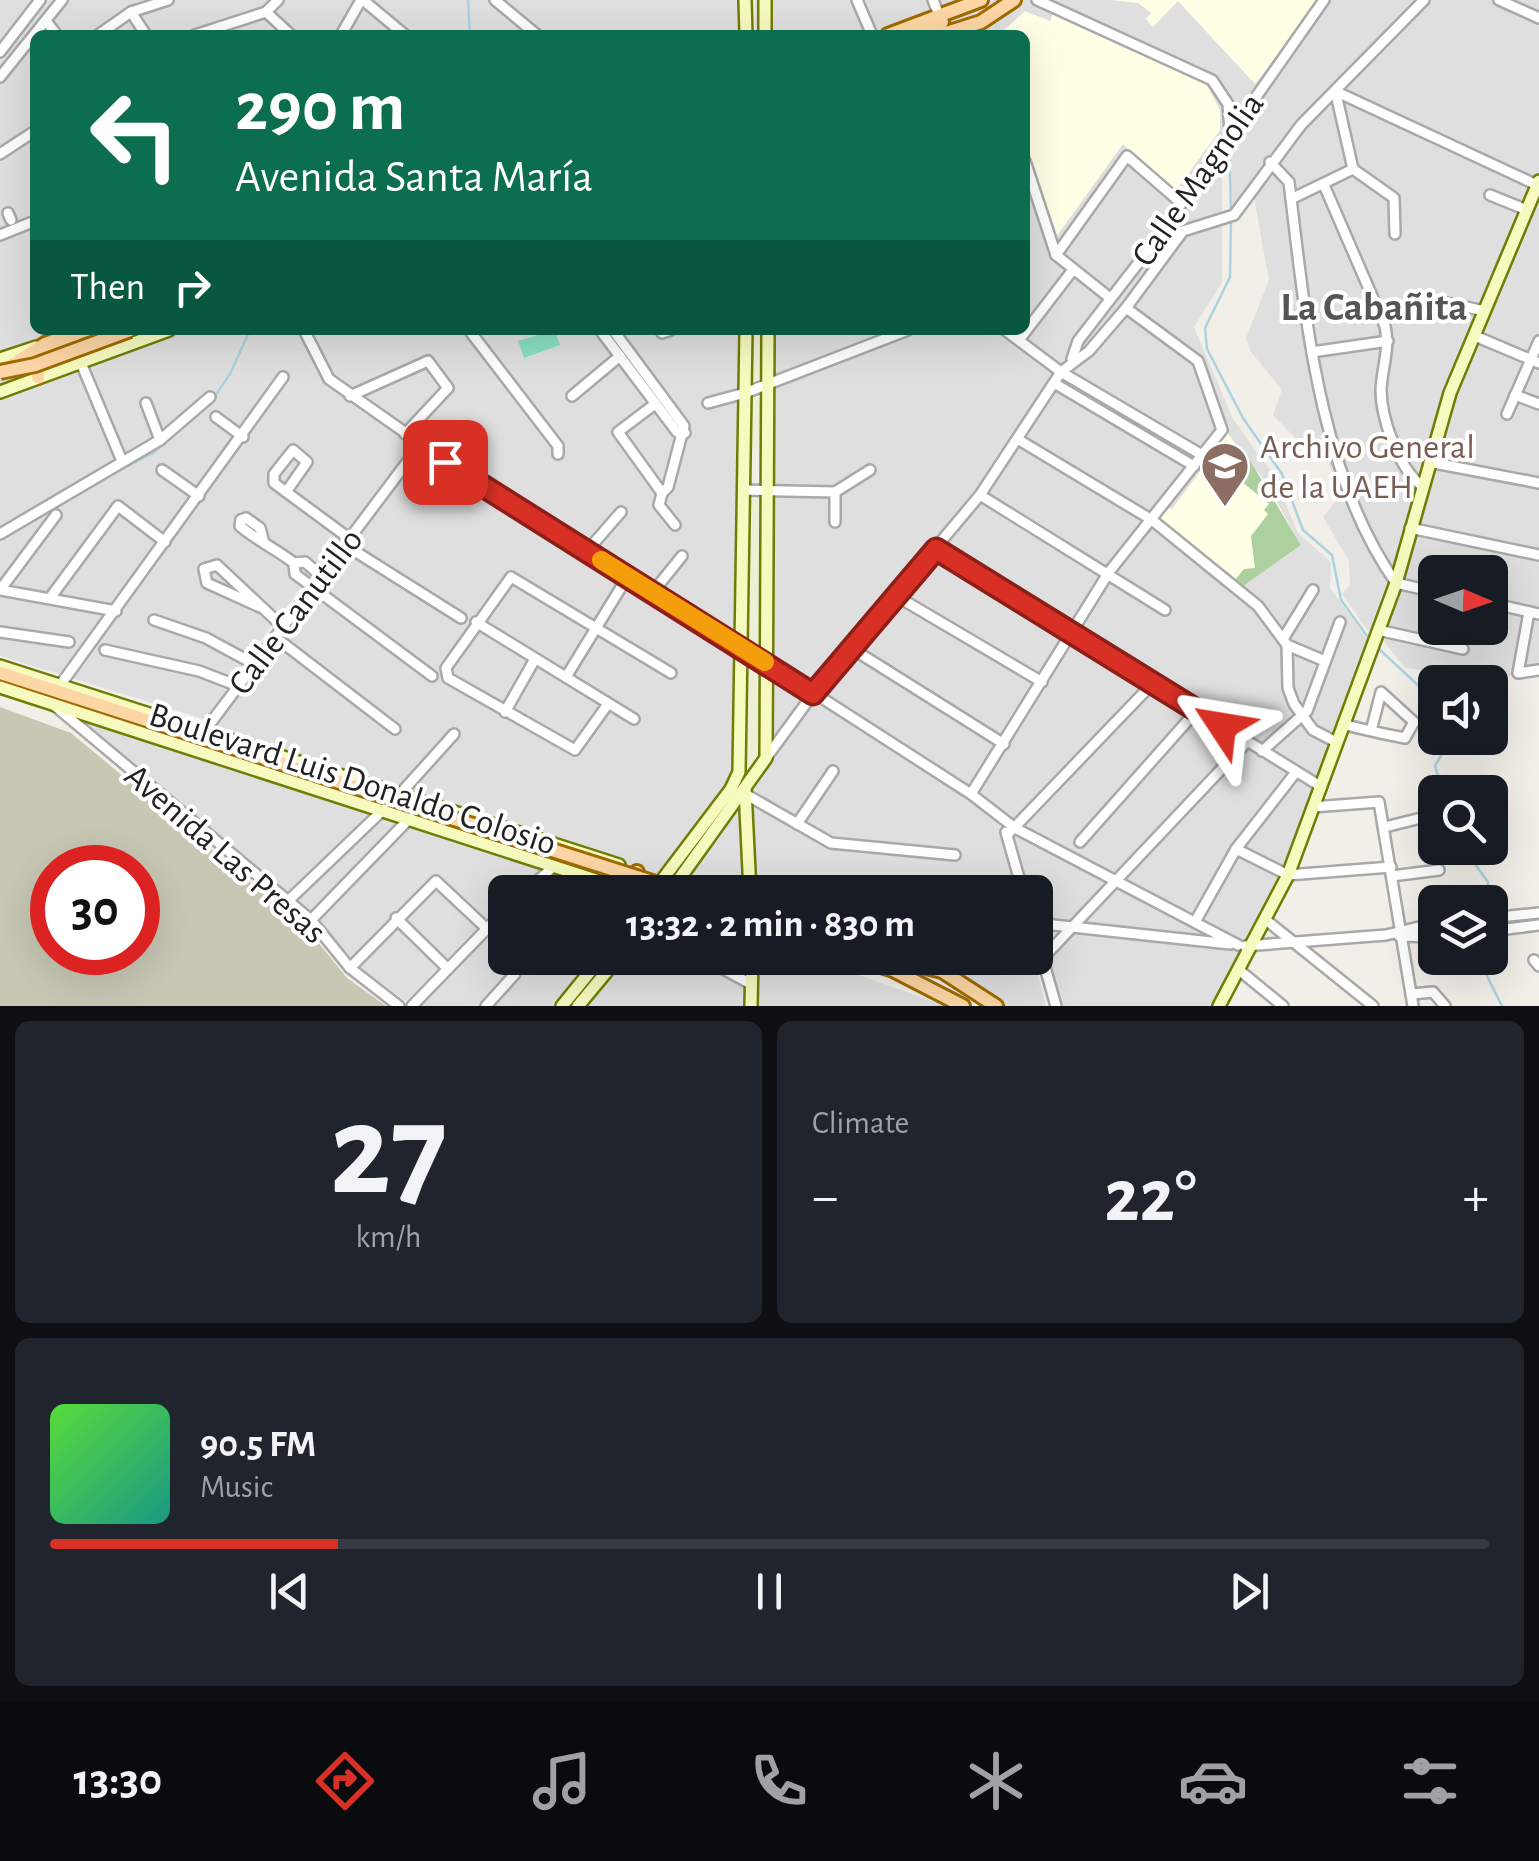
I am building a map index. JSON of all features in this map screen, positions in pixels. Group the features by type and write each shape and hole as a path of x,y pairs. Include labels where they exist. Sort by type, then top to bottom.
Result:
{"main road":[{"path":"901,30 982,0"},
{"path":"929,30 982,0"},
{"path":"982,28 1014,0"},
{"path":"68,335 7,361 0,372 35,365 116,335"},
{"path":"38,377 37,361 85,335"},
{"path":"0,677 618,875"},
{"path":"447,820 628,875"},
{"path":"636,870 637,875"},
{"path":"898,975 963,1006"},
{"path":"946,975 996,1006"}],"street":[{"path":"0,52 40,0"},
{"path":"38,30 62,0"},
{"path":"105,30 131,12 168,0"},
{"path":"210,30 266,12 278,0"},
{"path":"344,30 362,0 399,30"},
{"path":"495,0 531,30"},
{"path":"745,0 746,30"},
{"path":"765,0 765,30"},
{"path":"857,0 870,30"},
{"path":"933,0 939,15"},
{"path":"1036,0 1212,80 1228,104 1230,132"},
{"name":"Calle Magnolia","path":"1072,359 1078,341 1324,0"},
{"path":"688,875 813,694 980,496 1061,372 1072,359 1089,350 1126,308 1184,231 1230,217 1270,162 1424,0"},
{"path":"1499,0 1539,18"},
{"path":"131,12 143,30"},
{"path":"266,12 286,30"},
{"path":"46,21 53,30"},
{"path":"0,76 30,40"},
{"path":"1336,93 1352,170 1394,198 1394,234"},
{"path":"1218,1006 1288,876 1396,584 1429,462 1475,336 1538,183 1336,93"},
{"path":"0,154 30,134"},
{"path":"1056,256 1127,156 1180,202"},
{"path":"1270,162 1286,176 1328,433 1380,561 1396,584 1418,589"},
{"path":"1291,200 1352,170"},
{"path":"1030,184 1056,256 1110,298"},
{"path":"1324,185 1388,342 1382,406 1406,469 1422,486"},
{"path":"1490,195 1527,210"},
{"path":"0,235 9,216 30,220"},
{"path":"1030,326 1072,271"},
{"path":"1423,298 1485,311"},
{"path":"971,794 1109,572 1222,430 1198,362 1126,308"},
{"path":"0,392 156,335"},
{"path":"306,335 319,367 350,396 420,446 971,794 1011,832 1020,875"},
{"path":"472,335 558,446 558,454"},
{"path":"604,335 677,432 685,433"},
{"path":"616,335 685,433"},
{"path":"668,875 731,789 738,772 746,335"},
{"path":"766,758 768,335"},
{"path":"708,403 745,394 895,335"},
{"path":"1012,335 1061,372 1202,455"},
{"path":"1020,340 1024,335"},
{"path":"1475,336 1535,361"},
{"path":"1507,414 1535,361 1539,341"},
{"path":"1312,352 1388,342"},
{"path":"572,396 620,356"},
{"path":"350,396 428,362 448,388 405,434"},
{"path":"81,363 122,461"},
{"path":"60,684 243,437 282,378"},
{"path":"1054,383 1194,466"},
{"path":"1516,395 1539,404"},
{"path":"0,534 160,440 210,397"},
{"path":"146,403 160,440"},
{"path":"655,404 618,432 662,492"},
{"path":"216,417 243,437"},
{"path":"675,526 659,505 685,433"},
{"path":"1019,440 1152,520 1258,606 1285,642 1325,660"},
{"name":"Calle Canutillo","path":"206,729 420,446"},
{"path":"286,492 307,462 293,450 272,478 286,492 347,542 461,618"},
{"path":"744,455 767,455"},
{"path":"402,469 445,462"},
{"path":"1429,462 1539,483"},
{"path":"162,470 199,496"},
{"path":"744,490 835,492 870,470"},
{"path":"835,492 835,522"},
{"path":"980,496 1165,610"},
{"path":"50,598 118,506 166,542"},
{"path":"587,551 621,512"},
{"path":"56,515 0,590 116,611"},
{"path":"1410,528 1539,555"},
{"path":"263,539 294,563 305,562 318,581 432,676"},
{"path":"936,549 1320,786"},
{"path":"653,592 682,556"},
{"path":"260,607 204,580 204,569 217,565 283,627"},
{"path":"218,588 228,574"},
{"path":"566,677 628,576"},
{"path":"608,704 574,750 446,674 476,622 511,577 670,672"},
{"path":"1312,590 1285,642 1288,688 1302,718 1324,738 1336,742"},
{"path":"898,597 1042,682"},
{"path":"1508,608 1534,613 1518,673 1539,670"},
{"path":"154,620 206,638 254,664"},
{"path":"476,622 634,719"},
{"path":"1262,751 1302,718 1340,622"},
{"path":"1378,630 1463,649"},
{"path":"0,632 69,642"},
{"path":"275,637 396,730"},
{"path":"851,648 1004,744"},
{"path":"105,650 199,671 238,686"},
{"path":"505,712 535,659"},
{"name":"Boulevard Luis Donaldo Colosio","path":"0,677 60,684 400,794 417,810 578,875"},
{"name":"Boulevard Luis Donaldo Colosio","path":"0,677 50,702 384,809 417,810 636,870 642,875"},
{"path":"1011,832 1154,682"},
{"path":"1343,724 1370,731 1405,738 1414,722 1381,692 1370,731"},
{"name":"Avenida Las Presas","path":"50,702 311,920 350,968 398,1006"},
{"path":"1080,842 1198,709"},
{"path":"400,794 454,734"},
{"path":"1053,947 1247,742"},
{"path":"797,824 833,771"},
{"path":"1195,922 1236,849 1296,772"},
{"path":"746,792 831,843 954,855"},
{"path":"746,792 749,875"},
{"path":"1313,807 1379,802 1414,1006"},
{"path":"288,901 384,809"},
{"path":"311,920 417,810"},
{"path":"1385,827 1418,819"},
{"path":"1011,832 1238,944"},
{"path":"1236,849 1288,876 1439,870"},
{"path":"544,875 553,867"},
{"path":"350,968 436,881 485,928"},
{"path":"1508,916 1539,913"},
{"path":"396,918 446,967"},
{"path":"1266,920 1369,1005"},
{"path":"412,1006 488,925"},
{"path":"1053,925 1252,947 1418,935"},
{"path":"1508,929 1539,925"},
{"path":"1402,934 1418,929"},
{"path":"1239,970 1284,1006"},
{"path":"486,1006 513,975"},
{"path":"562,1006 587,975"},
{"path":"578,1006 604,975"},
{"path":"735,975 751,984"},
{"path":"751,975 751,1006"},
{"path":"894,975 910,980"},
{"path":"1047,975 1056,1006"},
{"path":"1412,994 1433,992 1444,1006"}],"shaded area":[{"path":"0,0 490,0 526,30 30,30 30,335 48,335 0,354"},
{"path":"492,0 743,0 744,30 529,30"},
{"path":"755,0 1036,0 1210,83 1225,105 1226,131 1137,255 1222,139 1222,282 1194,327 1233,419 1273,474 1298,533 1331,562 1330,588 1369,642 1286,870 1212,1006 1049,1006 1041,975 1053,975 1053,875 1014,875 996,818 1011,875 676,875 764,752 762,335 1030,335 1030,30 755,30"},
{"path":"1041,0 1539,0 1539,674 1508,676 1508,665 1405,668 1375,630 1471,338 1517,359 1469,336 1443,396 1373,630 1368,631 1342,594 1350,585 1349,561 1323,517 1341,494 1324,451 1310,453 1273,415 1282,390 1251,352 1246,338 1269,280 1253,192 1232,214 1227,104 1211,81"},
{"path":"1111,0 1319,0 1255,84 1178,1 1153,27 1146,19 1151,13 1138,3"},
{"path":"1025,11 1050,21 1053,13 1206,83 1220,110 1220,130 1174,193 1123,144 1056,237 1030,165 1030,30 1004,30"},
{"path":"107,335 305,335 315,362 328,373 308,335 747,335 745,730 732,793 673,875 658,875 203,727 207,720 0,656 0,376","holes":["329,551 333,554 238,677 235,674"]},
{"path":"750,335 762,335 761,381 749,383"},
{"path":"761,394 762,448 748,448 749,398"},
{"name":"Archivo General de la UAEH","path":"1225,430 1266,483 1301,545 1242,587 1156,518 1166,506 1172,509 1210,458 1205,453"},
{"path":"747,494 762,494 763,652 747,642"},
{"path":"746,654 763,665 763,750 735,790 746,750"},
{"path":"0,707 71,733 308,930 347,978 386,1006 0,1006"},
{"path":"52,707 567,875 488,875 488,975 859,975 946,1006 413,1006 362,969 304,906 54,714"},
{"path":"957,975 1038,975 1046,1006 1002,1006 974,983"}],"green space":[{"path":"557,335 560,345 524,358 518,341"},
{"path":"1246,454 1301,545 1242,587 1234,581 1244,569 1255,568 1251,536 1268,514 1264,510 1269,504 1242,482 1240,475 1230,471"}],"waterway":[{"path":"468,0 470,30"},
{"path":"1229,144 1231,211"},
{"path":"1231,219 1230,277 1205,328 1207,349 1243,418 1282,474 1303,530 1332,555 1341,600 1367,636"},
{"path":"215,396 248,335"},
{"path":"91,485 153,453 210,402"},
{"path":"0,540 20,527"},
{"path":"1379,649 1418,685"},
{"path":"1438,775 1435,766 1441,755"},
{"path":"1476,865 1488,885"},
{"path":"1486,975 1502,1006"}],"slow traffic":[{"path":"601,560 765,662"}],"place":[{"name":"Archivo General de la UAEH","path":"1225,508"}],"district":[{"name":"La Cabañita","path":"1374,306"}],"route":[{"path":"445,462 813,694 936,549 1222,726"}]}
